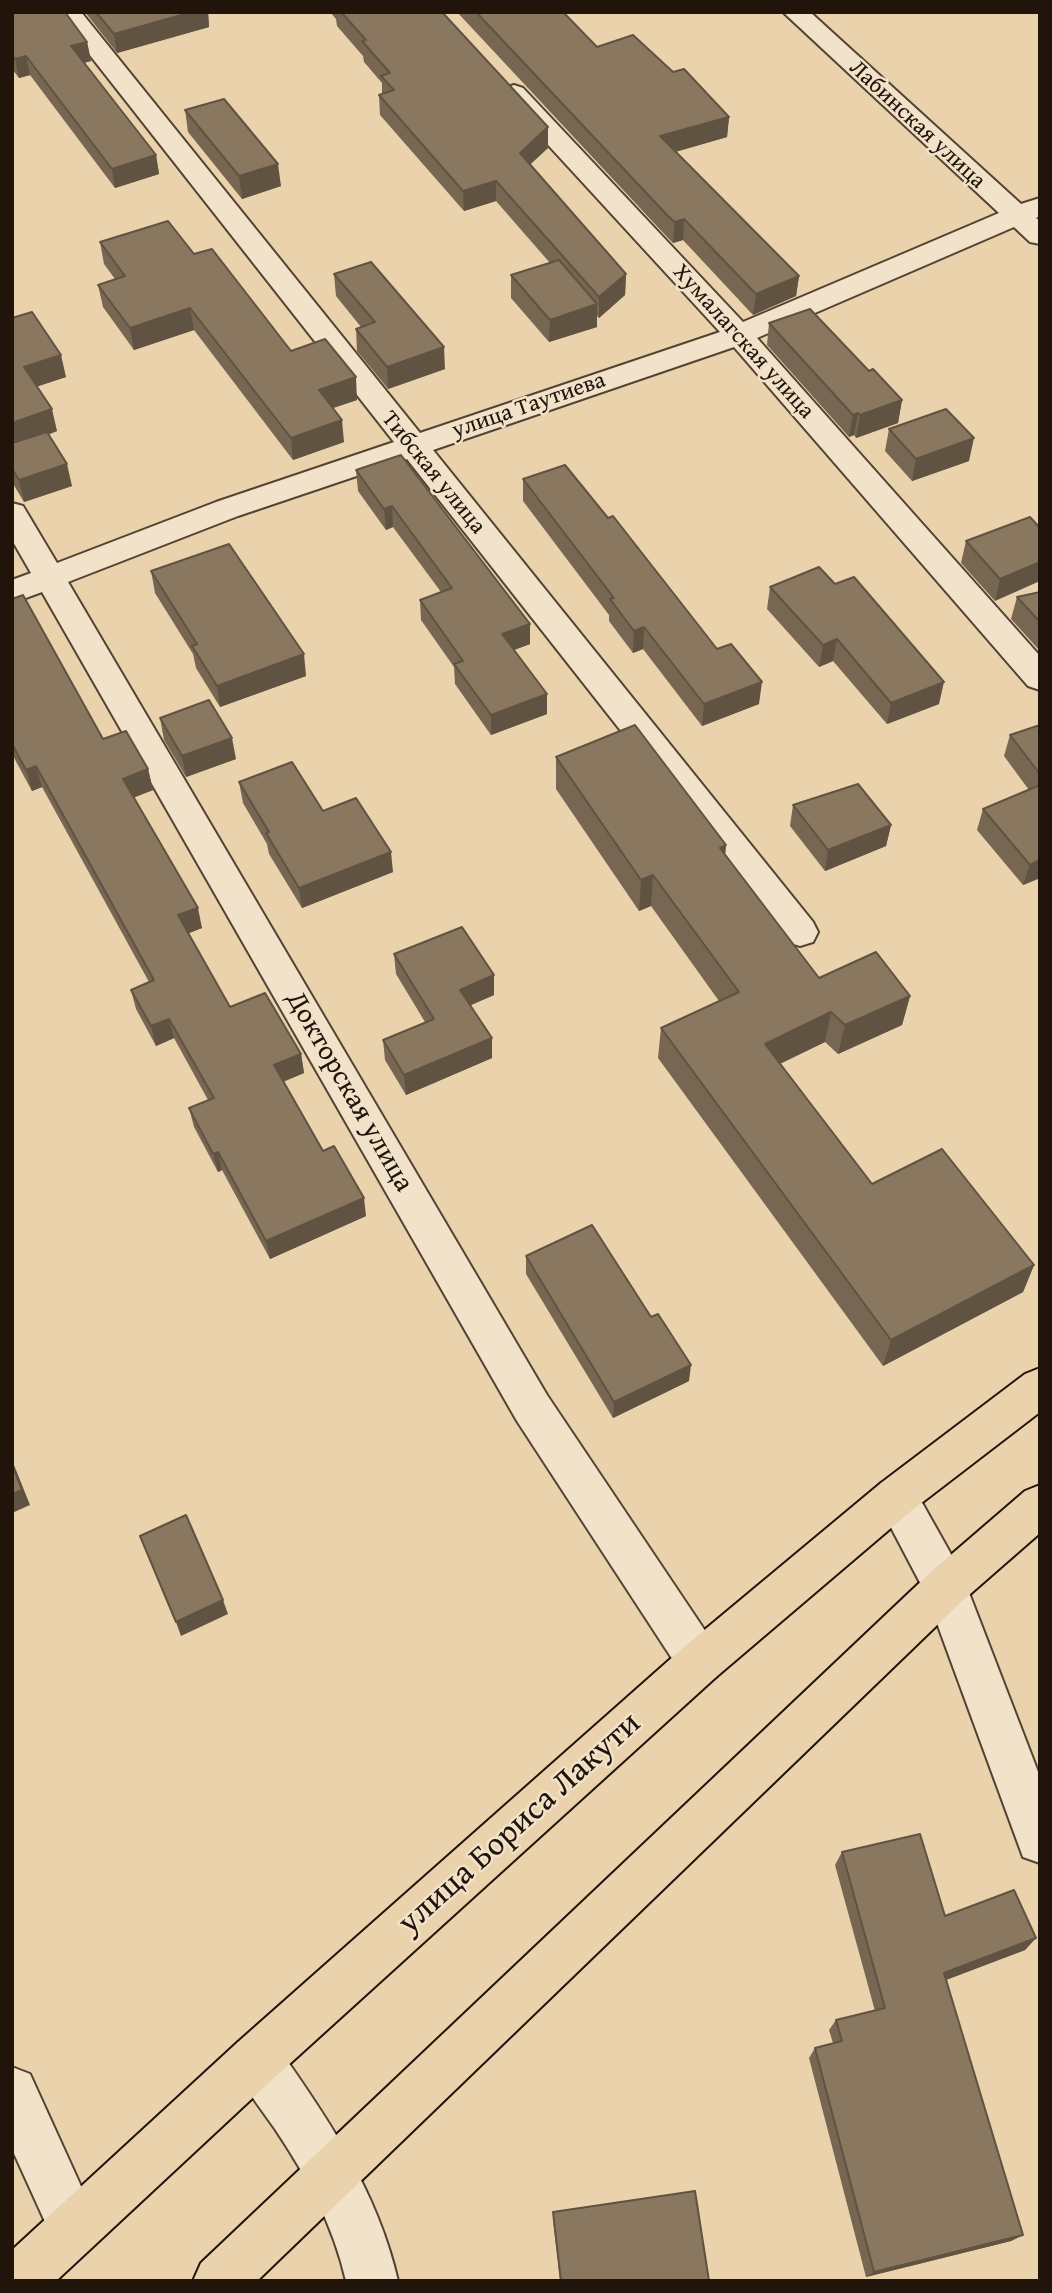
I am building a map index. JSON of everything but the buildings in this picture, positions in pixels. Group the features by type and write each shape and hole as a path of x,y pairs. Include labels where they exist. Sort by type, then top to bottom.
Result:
{"main road":[{"name":"улица Бориса Лакути","path":"17,2281 256,2060 700,1662 896,1497 1040,1387"},
{"path":"219,2281 946,1587 1040,1505"}],"street":[{"name":"Тибская улица","path":"68,12 800,932"},
{"name":"Лабинская улица","path":"795,12 1028,211 1040,236"},
{"name":"Хумалагская улица","path":"495,73 739,335 1040,678"},
{"name":"улица Таутиева","path":"12,592 52,579 227,509 739,335 1028,211"},
{"name":"Докторская улица","path":"12,513 532,1408 700,1662"},
{"path":"896,1497 946,1587 1040,1840"},
{"path":"256,2060 333,2172 369,2263 372,2281"},
{"path":"12,2092 74,2228"}]}
